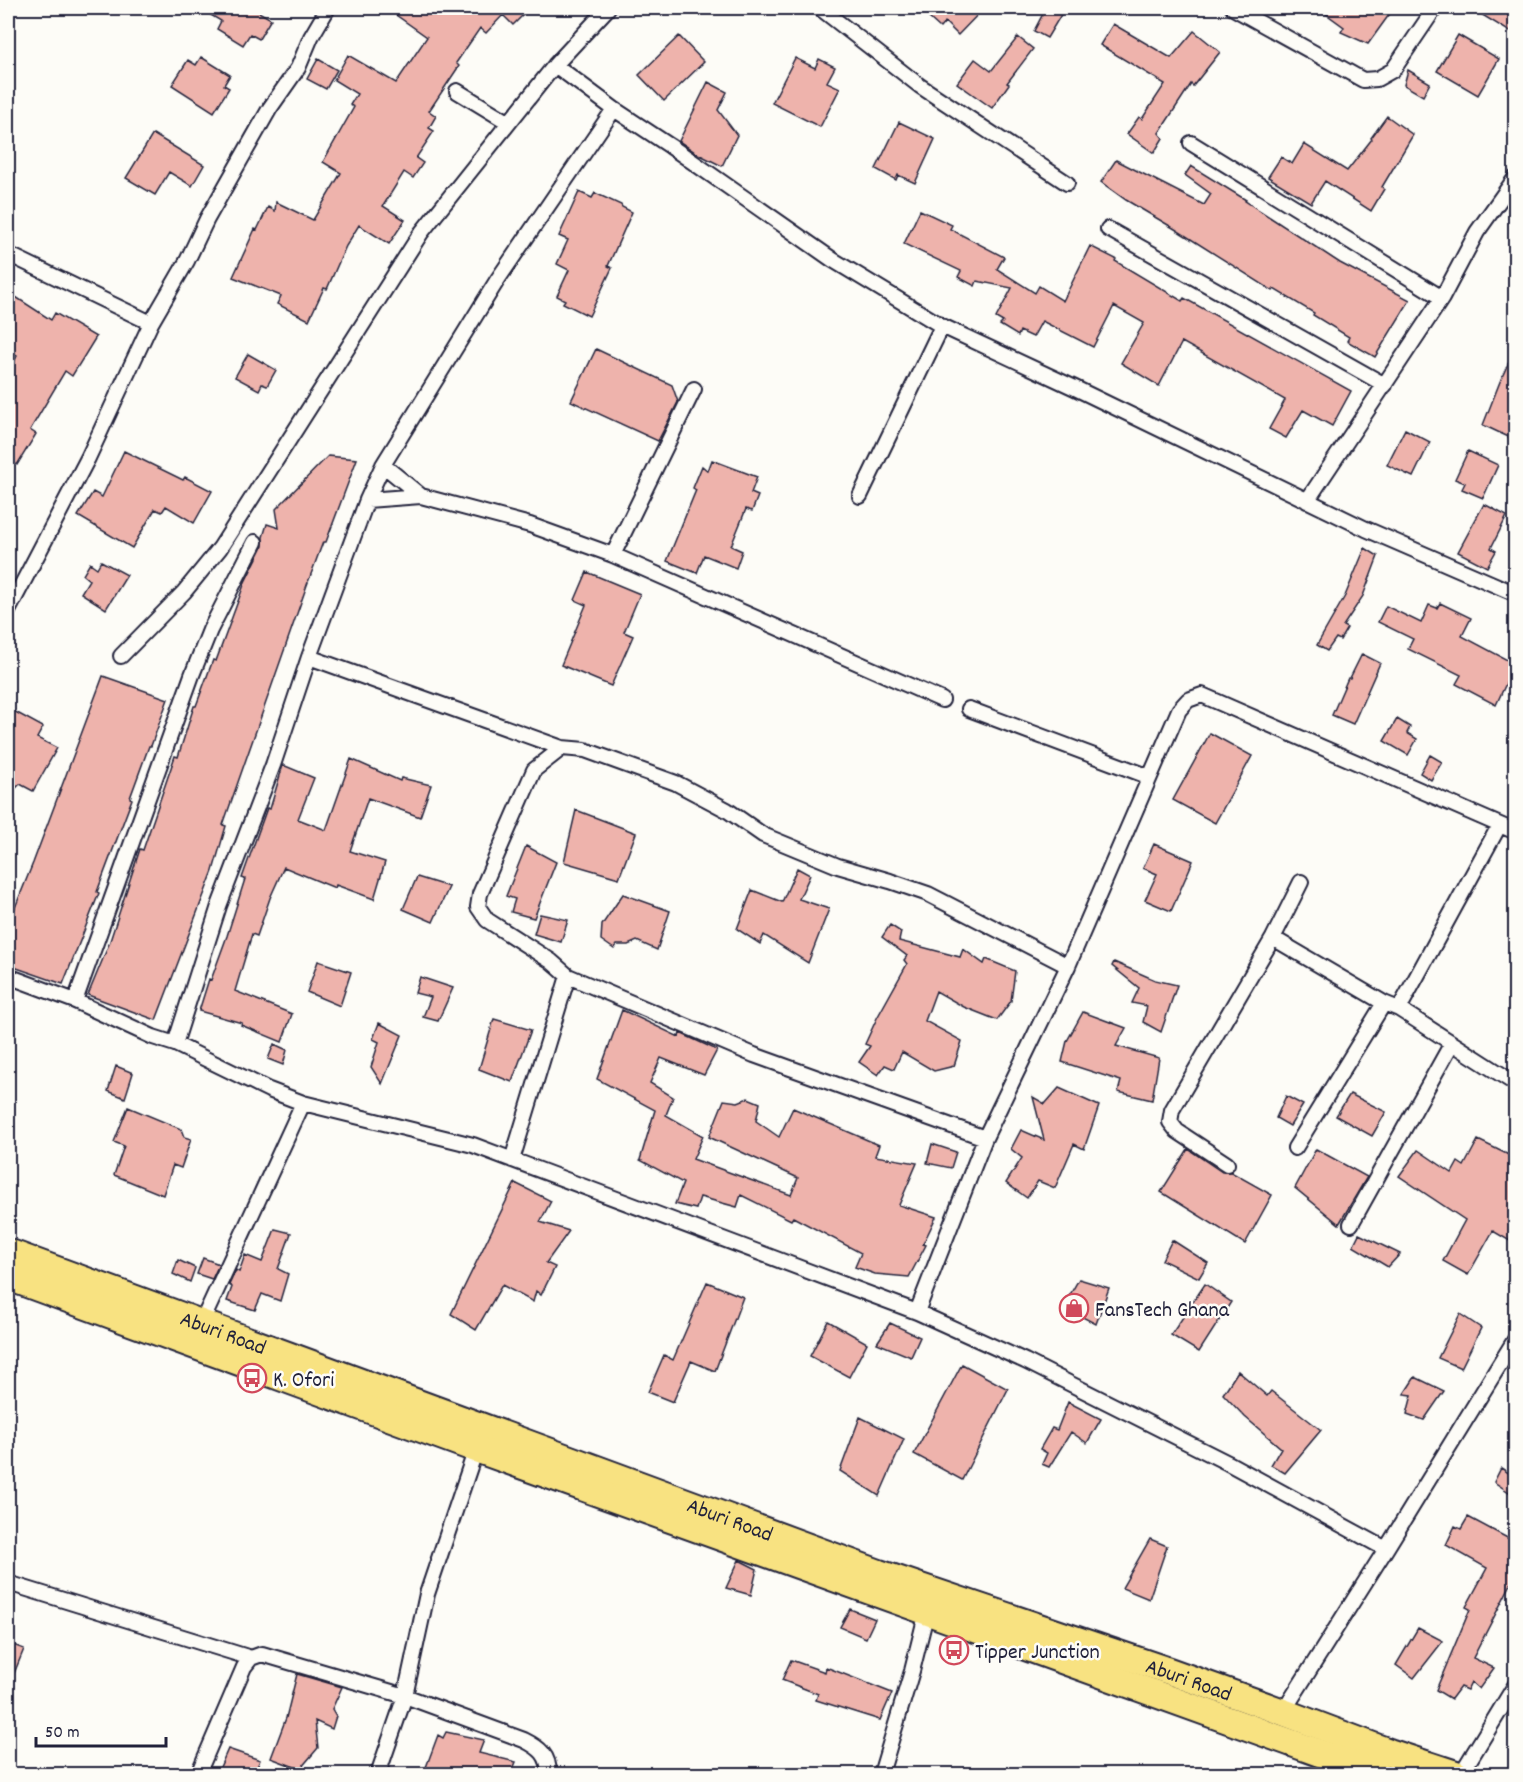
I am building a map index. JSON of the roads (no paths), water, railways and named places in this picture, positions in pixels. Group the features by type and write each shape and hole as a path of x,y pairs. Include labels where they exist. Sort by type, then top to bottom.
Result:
{"highway":[{"name":"Aburi Road","path":"8,1252 879,1573 1169,1671 1389,1752 1456,1774"},
{"name":"Aburi Road","path":"8,1276 476,1449 1378,1774"},
{"path":"1161,1696 1169,1671"}],"street":[{"path":"8,611 93,447 151,323 270,108 298,68 311,37 328,8"},
{"path":"121,656 184,592 220,548 421,233 555,65 608,8"},
{"path":"820,8 920,86 1066,183"},
{"path":"1233,8 1363,80 1377,79 1393,70 1435,8"},
{"path":"555,65 614,109 833,260 942,326 1366,529 1515,594"},
{"path":"458,90 508,122"},
{"path":"175,1044 219,906 273,765 309,657 367,500 383,465 498,279 614,109"},
{"path":"1191,143 1442,298"},
{"path":"1307,501 1442,298 1483,222 1515,177"},
{"path":"1108,229 1385,385"},
{"path":"8,254 151,323"},
{"path":"860,496 942,326"},
{"path":"613,555 694,389"},
{"path":"383,465 421,496"},
{"path":"367,500 421,496 530,525 613,555 942,700"},
{"path":"75,1001 192,675 210,630 255,542"},
{"path":"309,657 562,748 585,750 676,783 727,810 763,835 838,866 890,880 928,894 1068,966"},
{"path":"917,1312 984,1138 1068,966 1179,710 1188,700 1202,695 1515,832"},
{"path":"969,709 1150,777"},
{"path":"562,748 534,770 480,894 478,907 487,920 551,961 567,976 754,1055 984,1138"},
{"path":"1399,1009 1499,826"},
{"path":"1227,1164 1177,1131 1170,1122 1172,1110 1273,938 1300,882"},
{"path":"1273,938 1383,1003 1399,1009 1515,1084"},
{"path":"8,976 75,1001 153,1037 175,1044 269,1090 303,1103 473,1145 917,1312 1026,1361 1228,1462 1386,1549"},
{"path":"512,1160 567,976"},
{"path":"1295,1148 1383,1003"},
{"path":"1351,1224 1452,1043"},
{"path":"201,1324 303,1103"},
{"path":"1283,1712 1515,1338"},
{"path":"378,1774 405,1695 427,1594 476,1449"},
{"path":"8,1583 251,1658"},
{"path":"881,1774 912,1671 927,1611"},
{"path":"198,1774 244,1667 251,1658 262,1653 405,1695 524,1740 536,1746 543,1753 549,1764 549,1774"},
{"path":"1461,1774 1515,1684"}],"place":[{"name":"FansTech Ghana","path":"1074,1308"},
{"name":"K. Ofori","path":"252,1378"},
{"name":"Tipper Junction","path":"954,1650"}]}
